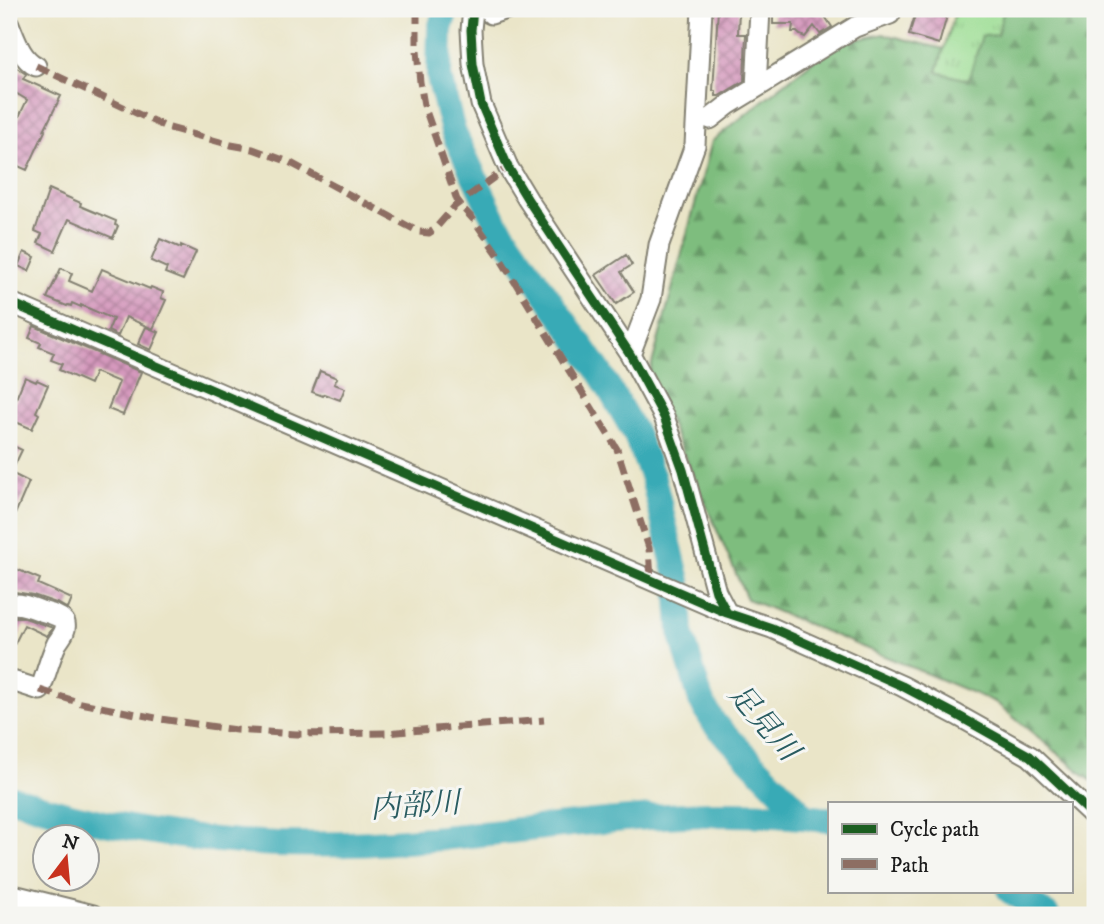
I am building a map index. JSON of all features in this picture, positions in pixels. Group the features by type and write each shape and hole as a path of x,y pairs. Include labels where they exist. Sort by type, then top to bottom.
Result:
{"street":[{"path":"630,354 651,299 659,245 695,145 702,9"},
{"path":"756,88 760,9"},
{"path":"710,119 728,105 855,27 890,14 892,9"},
{"path":"490,11 471,30 473,64 481,104 508,167 630,354 664,417 683,470 723,612"},
{"path":"9,24 24,57 36,65"},
{"path":"9,302 723,612 772,628 902,686 1030,756 1095,817"},
{"path":"9,605 14,603 46,612 61,618 65,626 40,690 9,680"},
{"path":"9,894 93,915"}],"green space":[{"path":"956,9 1004,9 997,35 982,36 968,80 937,72"},
{"path":"1004,9 1065,9 1095,16 1095,784 995,702 747,599 649,375 712,141 834,44 884,34 944,49 937,71 982,36 997,35"}],"building":[{"path":"718,9 739,9 738,34 746,34 744,81 716,96 716,91 713,91"},
{"path":"773,9 820,9 832,27 820,34 814,26 805,37 792,32 793,24 773,24"},
{"path":"917,9 949,9 939,44 909,35"},
{"path":"9,63 26,74 23,79 61,96 27,170 9,162 9,132 27,100 9,89"},
{"path":"49,189 116,221 115,225 118,226 113,238 69,219 55,251 38,243 42,234 35,231"},
{"path":"160,239 196,252 183,280 165,273 167,268 151,261"},
{"path":"24,252 35,257 29,271 18,266"},
{"path":"626,255 632,265 621,272 634,292 616,304 596,275"},
{"path":"61,268 72,273 69,281 92,291 102,269 163,292 161,298 166,300 153,329 126,317 118,336 108,331 113,319 81,305 72,303 67,306 47,298"},
{"path":"34,326 141,372 123,415 108,409 119,382 95,372 90,384 59,370 62,364 51,360 54,353 39,347 41,343 29,338"},
{"path":"146,327 159,332 151,350 138,344"},
{"path":"320,371 337,378 334,384 345,388 340,400 312,392"},
{"path":"25,377 48,385 32,429 9,419 9,398 15,401"},
{"path":"9,444 22,450 11,473 29,482 9,528"},
{"path":"9,566 40,579 38,584 72,599 68,609 33,595 9,591"},
{"path":"11,617 22,617 53,628 47,636 24,625 9,655"}],"waterway":[{"name":"足見川","path":"446,9 440,29 439,77 453,131 496,223 599,371 635,433 653,478 678,581 681,632 701,701 714,723 806,817"},
{"name":"内部川","path":"9,797 109,824 160,833 211,840 314,845 417,840 674,816 777,815 828,820"},
{"name":"内部川","path":"1012,892 1047,915"}],"marked path":[{"path":"417,9 417,51 424,105 458,203 497,253 617,449 649,548 651,580"},
{"path":"36,66 166,127 253,149 289,162 419,232 429,233 434,230 455,206 508,167"},
{"path":"40,690 81,703 161,719 236,730 296,734 386,733 544,720"}],"cycle path":[{"path":"473,9 473,64 481,104 508,167 630,354 664,417 683,470 716,592 727,613"},
{"path":"9,302 902,686 1030,756 1095,817"}]}
